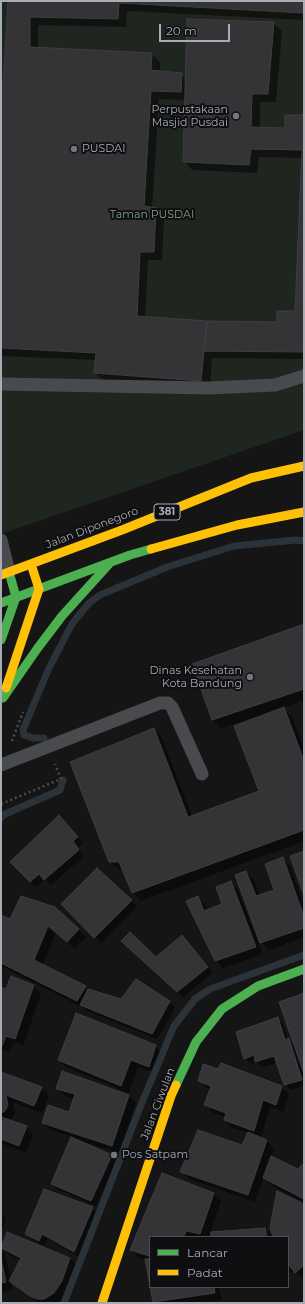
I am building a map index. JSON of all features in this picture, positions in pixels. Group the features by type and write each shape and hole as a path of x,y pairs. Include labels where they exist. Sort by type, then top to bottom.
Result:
{"main road":[{"name":"Jalan Diponegoro","path":"5,574 122,530 251,478 304,466"},
{"path":"1,603 111,562 237,525 304,512"},
{"path":"2,700 62,616 111,562"},
{"path":"2,700 39,589 31,564"},
{"path":"1,640 16,597 5,574"},
{"name":"Jalan Ciwulan","path":"102,1303 171,1096 196,1042 222,1009 258,986 304,969"}],"lane":[{"path":"1,384 209,388 275,384 304,376"},
{"path":"1,540 5,574"},
{"path":"2,765 160,703 168,703 172,707 202,774"}],"path":[{"path":"2,765 25,707"},
{"path":"1,804 61,779 49,746"}],"green space":[{"name":"Taman PUSDAI","path":"1,1 304,1 304,430 1,534"}],"building":[{"name":"PUSDAI","path":"8,1 304,1 304,13 119,3 118,19 30,17 30,47 152,53 151,70 182,73 181,92 151,91 144,206 156,208 154,252 140,252 137,316 207,321 201,381 94,373 96,353 1,348 1,86 3,86"},
{"path":"187,19 274,22 268,94 252,94 251,127 285,128 285,115 304,115 304,150 251,149 249,165 183,162"},
{"path":"302,150 304,150 304,352 204,351 207,321 277,322 277,311 295,311"},
{"name":"Dinas Kesehatan Kota Bandung","path":"304,624 304,689 212,720 192,664"},
{"path":"284,707 304,761 304,830 132,893 119,862 109,862 70,762 154,728 188,817 259,791 234,726"},
{"path":"59,815 78,837 73,841 79,850 44,880 39,874 30,882 10,862"},
{"path":"304,851 304,896 290,856"},
{"path":"283,857 304,917 304,928 260,943 235,875 246,871 256,896 274,890 265,864"},
{"path":"97,868 132,900 94,938 61,904"},
{"path":"231,881 256,947 215,961 186,901 198,896 204,911 222,904 216,887"},
{"path":"21,896 55,907 79,929 67,942 48,926 34,960 86,986 77,1001 1,963 1,915 10,919"},
{"path":"130,932 156,957 182,935 208,967 177,992 121,941"},
{"path":"11,976 34,985 15,1039 6,1036 2,1046 1,987 6,989"},
{"path":"136,979 170,1001 152,1034 80,1005 88,989 121,999"},
{"path":"304,993 304,1071 303,1071 279,1002"},
{"path":"76,1013 156,1045 149,1067 131,1060 121,1086 58,1060"},
{"path":"278,1017 285,1040 289,1038 302,1080 284,1085 274,1056 255,1062 254,1055 244,1059 236,1032"},
{"path":"221,1063 282,1086 276,1105 263,1100 254,1131 224,1120 226,1113 204,1105 211,1086 198,1081 203,1064 218,1069"},
{"path":"62,1071 129,1095 112,1146 42,1123 48,1105 69,1112 75,1094 56,1089"},
{"path":"1,1072 42,1087 34,1106 6,1095 8,1105 5,1111 1,1113"},
{"path":"1,1117 27,1126 19,1146 1,1139"},
{"path":"198,1130 242,1145 248,1132 267,1140 248,1195 180,1172"},
{"path":"71,1137 112,1155 91,1201 51,1184"},
{"path":"271,1156 298,1169 304,1163 304,1199 263,1178"},
{"path":"162,1173 214,1193 200,1234 186,1231 184,1236 149,1236 149,1256 130,1250"},
{"path":"44,1189 93,1207 74,1252 42,1234 39,1241 25,1234"},
{"path":"277,1191 304,1204 304,1265 295,1273 289,1265 289,1236 273,1236 270,1227"},
{"path":"265,1228 267,1236 211,1236 211,1232"},
{"path":"7,1232 70,1258 62,1281 54,1293 44,1299 37,1299 30,1296 9,1281 21,1258 1,1248"},
{"path":"1,1259 6,1282 1,1283"},
{"path":"145,1259 149,1259 149,1281"},
{"path":"150,1288 214,1288 215,1293 153,1302"}],"waterway":[{"path":"44,738 33,738 24,735 23,730 49,668 72,624 89,603 100,595 167,567 234,546 296,540 304,541"},
{"path":"1,818 3,815 60,790 63,780"},
{"path":"64,1303 141,1105 174,1026 195,999 210,989 304,955"}],"traffic: fast":[{"path":"1,603 130,555 151,549"},
{"path":"3,698 62,616 109,564"},
{"path":"1,640 16,597 9,572"},
{"path":"176,1085 196,1042 222,1009 258,986 304,969"}],"traffic: slow":[{"path":"1,575 122,530 251,478 304,466"},
{"path":"151,549 237,525 304,512"},
{"path":"6,688 39,589 31,564"},
{"path":"102,1303 176,1085"}],"place":[{"name":"Perpustakaan Masjid Pusdai","path":"236,116"},
{"name":"PUSDAI","path":"74,149"},
{"name":"Dinas Kesehatan Kota Bandung","path":"250,677"},
{"name":"Pos Satpam","path":"114,1155"}]}
